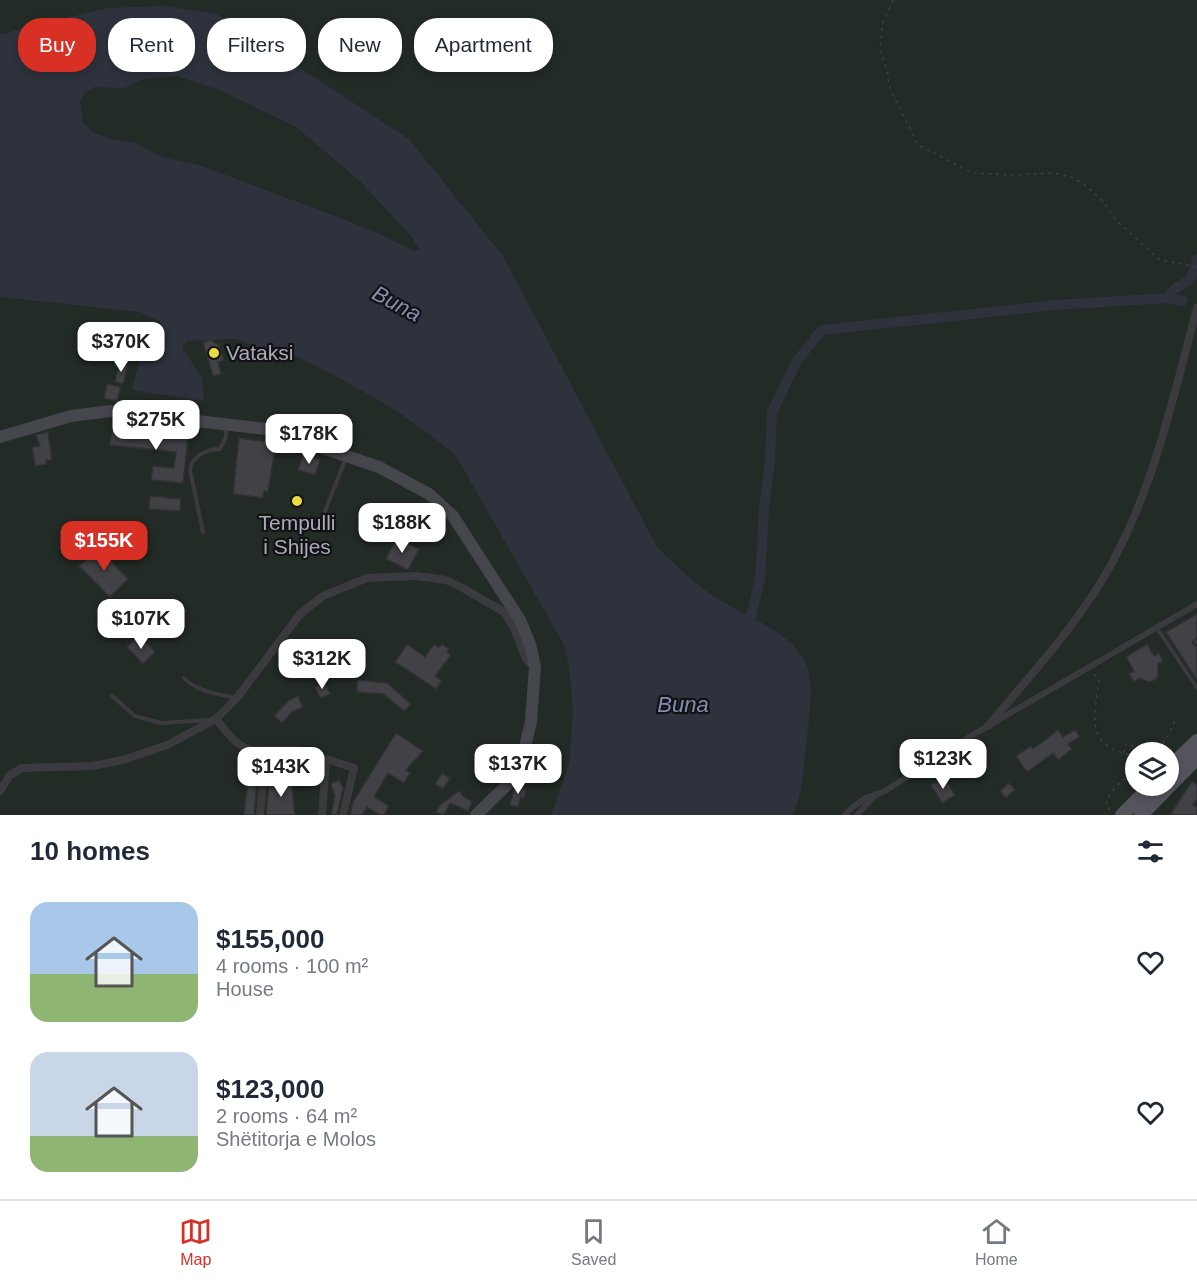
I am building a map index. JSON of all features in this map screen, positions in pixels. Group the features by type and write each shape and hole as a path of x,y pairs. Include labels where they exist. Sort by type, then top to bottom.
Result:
{"main road":[{"path":"0,437 71,416 110,411 226,424 274,431 379,467 429,494 447,510 520,620 530,644 535,667 532,714 521,763 510,782 476,815"},
{"path":"1179,758 1197,741"},
{"path":"1142,815 1197,758"},
{"path":"1117,814 1139,796"}],"street":[{"path":"988,726 1068,631 1101,582 1124,541 1154,465 1197,308"},
{"path":"0,791 10,775 22,768 92,766 123,760 167,745 216,719 237,698 300,614 323,596 367,578 417,576 446,580 482,597 510,619 526,659 535,667"},
{"path":"845,815 854,806 885,791 988,726 1197,604"},
{"path":"216,719 238,745 254,751 296,750 354,768 343,815"},
{"path":"260,815 266,750"},
{"path":"322,815 326,759"},
{"path":"857,815 876,794"}],"lane":[{"path":"203,532 190,464 207,452 219,449 226,437 226,424"},
{"path":"325,528 325,511 347,456"},
{"path":"1156,627 1175,651 1197,688"},
{"path":"184,678 204,691 237,698"},
{"path":"112,696 135,716 161,723 188,723 216,719"}],"path":[{"path":"893,0 883,22 880,49 890,89 918,145 973,172 1011,175 1054,173 1074,178 1101,199 1118,222 1160,260 1197,267"},
{"path":"1089,666 1099,681 1094,719 1097,734 1109,748 1124,753 1125,746"},
{"path":"1165,742 1175,719"},
{"path":"1117,814 1106,806 1106,801 1112,791 1125,780"}],"shaded area":[{"path":"0,0 1197,0 1197,815 0,815"}],"water":[{"name":"Buna","path":"163,6 217,14 223,18 207,18 207,72 306,72 409,139 503,256 657,547 711,594 778,633 797,650 805,661 810,678 810,710 803,777 793,815 551,815 569,764 573,711 569,666 564,645 456,456 415,424 349,383 279,348 271,353 236,339 187,341 183,345 183,349 202,378 204,401 132,390 140,359 160,339 160,321 139,312 0,297 0,35 18,30 18,72 96,72 96,18 65,18 109,8","holes":["177,76 222,91 296,127 361,182 411,236 419,249 414,251 369,229 202,166 161,157 136,143 111,139 92,132 83,122 80,102 85,93 94,87 124,88 143,79"]}],"building":[{"name":"Vataksi","path":"211,340 219,345 224,360 218,362 221,374 213,376 203,342"},
{"path":"119,363 128,365 123,384 115,382"},
{"path":"107,384 121,387 117,401 104,398"},
{"path":"112,429 188,438 183,483 151,480 153,466 174,468 176,452 110,445"},
{"path":"48,432 52,460 46,460 47,464 35,466 32,447 40,446 36,435"},
{"path":"239,438 276,443 268,492 264,491 263,498 233,494"},
{"path":"303,454 320,460 315,475 298,470"},
{"path":"150,496 181,499 180,511 149,509"},
{"path":"397,538 419,549 408,570 386,559"},
{"path":"98,548 128,579 110,597 79,566"},
{"path":"1197,614 1197,637 1192,642 1197,646 1197,680 1166,632"},
{"path":"139,635 155,652 143,664 127,647"},
{"path":"407,644 425,657 434,644 439,648 442,644 449,649 447,652 451,655 435,676 442,681 436,689 395,662"},
{"path":"1147,644 1154,656 1159,653 1163,661 1158,664 1158,675 1155,680 1149,682 1139,678 1134,682 1129,674 1134,671 1126,657"},
{"path":"357,680 387,683 411,704 404,711 383,694 357,692"},
{"path":"325,683 330,694 320,698 315,687"},
{"path":"298,696 303,707 292,712 282,723 274,716 288,701"},
{"path":"1058,730 1063,737 1075,730 1080,737 1068,744 1072,749 1058,760 1053,753 1027,772 1016,756 1031,746 1033,749"},
{"path":"396,733 423,751 406,770 410,773 404,783 388,773 374,797 389,806 384,815 367,807 362,815 350,815 353,802"},
{"path":"248,755 259,757 254,815 244,815"},
{"path":"299,759 318,766 315,775 300,770 285,770 285,760"},
{"path":"442,773 450,778 443,789 435,784"},
{"path":"291,778 295,815 266,815 269,782 281,782 281,779"},
{"path":"944,778 955,795 942,803 931,785"},
{"path":"339,780 343,788 337,815 331,815 335,796 331,784"},
{"path":"1192,781 1197,785 1197,799 1193,805 1197,807 1197,815 1170,815"},
{"path":"520,782 524,783 523,789 526,790 524,799 521,797 518,807 510,805 514,790"},
{"path":"1009,783 1015,790 1006,798 1000,791"},
{"path":"459,791 472,801 468,811 450,803 444,815 436,812 440,805"}],"waterway":[{"path":"751,617 760,579 772,412 797,361 818,334 823,330 1055,305 1168,298 1176,288 1190,279 1197,259"},
{"path":"1168,298 1183,301"}],"place":[{"name":"Vataksi","path":"214,353"},
{"name":"Tempulli i Shijes","path":"297,501"}]}
